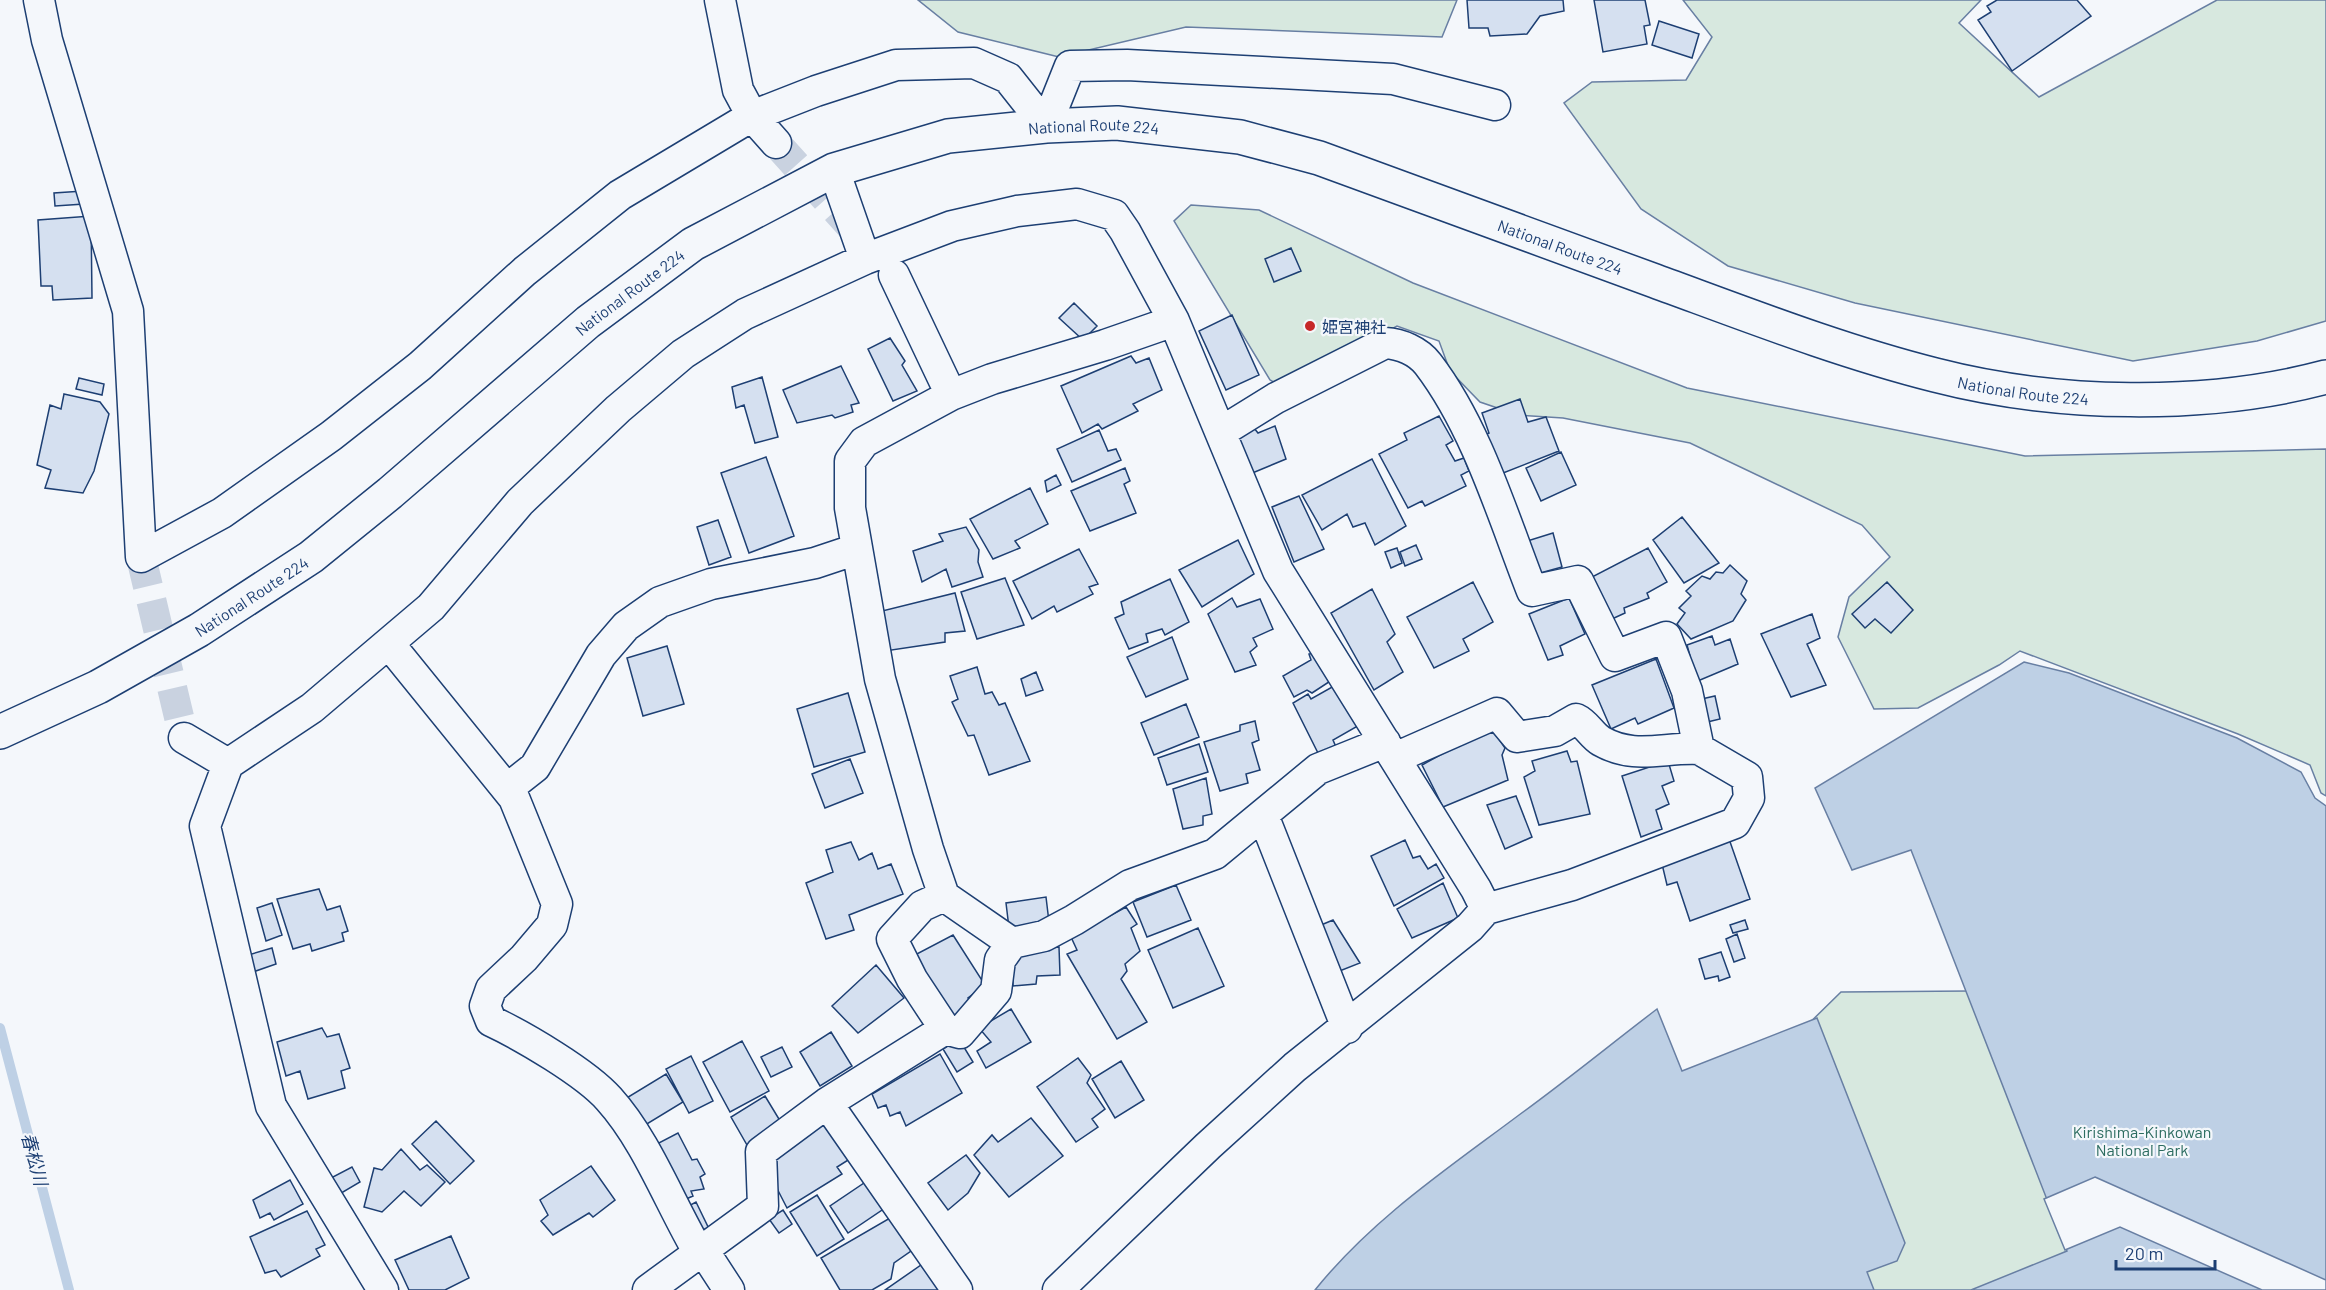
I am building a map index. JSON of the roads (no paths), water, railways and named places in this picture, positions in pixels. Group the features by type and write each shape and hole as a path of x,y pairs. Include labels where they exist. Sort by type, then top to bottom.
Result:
{"highway":[{"name":"National Route 224","path":"6,730 98,687 199,630 310,557 390,493 597,315 693,244 834,170 948,136 1046,126 1117,123 1240,137 1319,158 1817,340 1937,376 2016,390 2137,401 2235,393 2326,376"}],"street":[{"path":"39,0 47,40 128,311 141,557 222,513 331,435 420,366 525,272 620,195 753,116 816,91 896,64 974,63 1008,78 1046,126 1070,66 1127,65 1393,79 1495,105"},
{"path":"720,0 738,90 753,116 776,143"},
{"path":"834,170 865,259"},
{"path":"383,1290 271,1106 205,826 228,764 312,708 390,645 431,607 520,502 618,409 683,354 745,314 865,259 952,226 1017,211 1077,204 1114,215 1174,321 1278,571 1476,889 1486,909"},
{"path":"894,275 951,395"},
{"path":"1012,943 944,896 909,785 880,679 850,508 850,461 864,442 951,395 992,379 1105,345 1174,321"},
{"path":"1221,432 1276,398 1385,343 1402,344 1427,363 1467,429 1532,591 1578,581 1615,656 1666,637 1687,692 1699,749"},
{"path":"507,789 535,767 601,655 626,626 660,602 711,584 815,563 857,549"},
{"path":"390,645 514,798 557,904 552,926 524,958 491,989 485,1006 491,1021 518,1034 599,1089 611,1100 643,1150 701,1251 729,1290"},
{"path":"944,896 922,906 892,939 912,979 945,1029 960,1033 996,992 1000,960 1012,943 1044,936 1130,885 1215,854 1318,769 1390,750 1497,713 1517,737 1555,731 1576,719 1586,724 1598,740 1617,748 1637,753 1680,748 1699,749 1747,777 1749,798 1735,823 1572,885 1486,909 1470,927 1347,1028 1295,1067 1058,1290"},
{"path":"184,738 228,764"},
{"path":"1263,815 1347,1028"},
{"path":"648,1290 763,1206 760,1152 827,1103 945,1029"},
{"path":"827,1103 957,1290"}],"water":[{"path":"2024,662 2069,673 2237,738 2301,772 2315,798 2326,806 2326,1290 1971,1290 2067,1251 1911,850 1852,870 1815,788"},
{"path":"1657,1009 1682,1071 1817,1018 1905,1243 1897,1261 1867,1272 1874,1290 1315,1290 1361,1240 1411,1196"}],"waterway":[{"name":"春松川","path":"0,1028 69,1290"}],"tunnel":[{"path":"776,143 856,232"},
{"path":"141,557 184,738"}],"place":[{"name":"姫宮神社","path":"1310,326"}],"park label":[{"name":"Kirishima-Kinkowan National Park","path":"2142,1140"}]}
